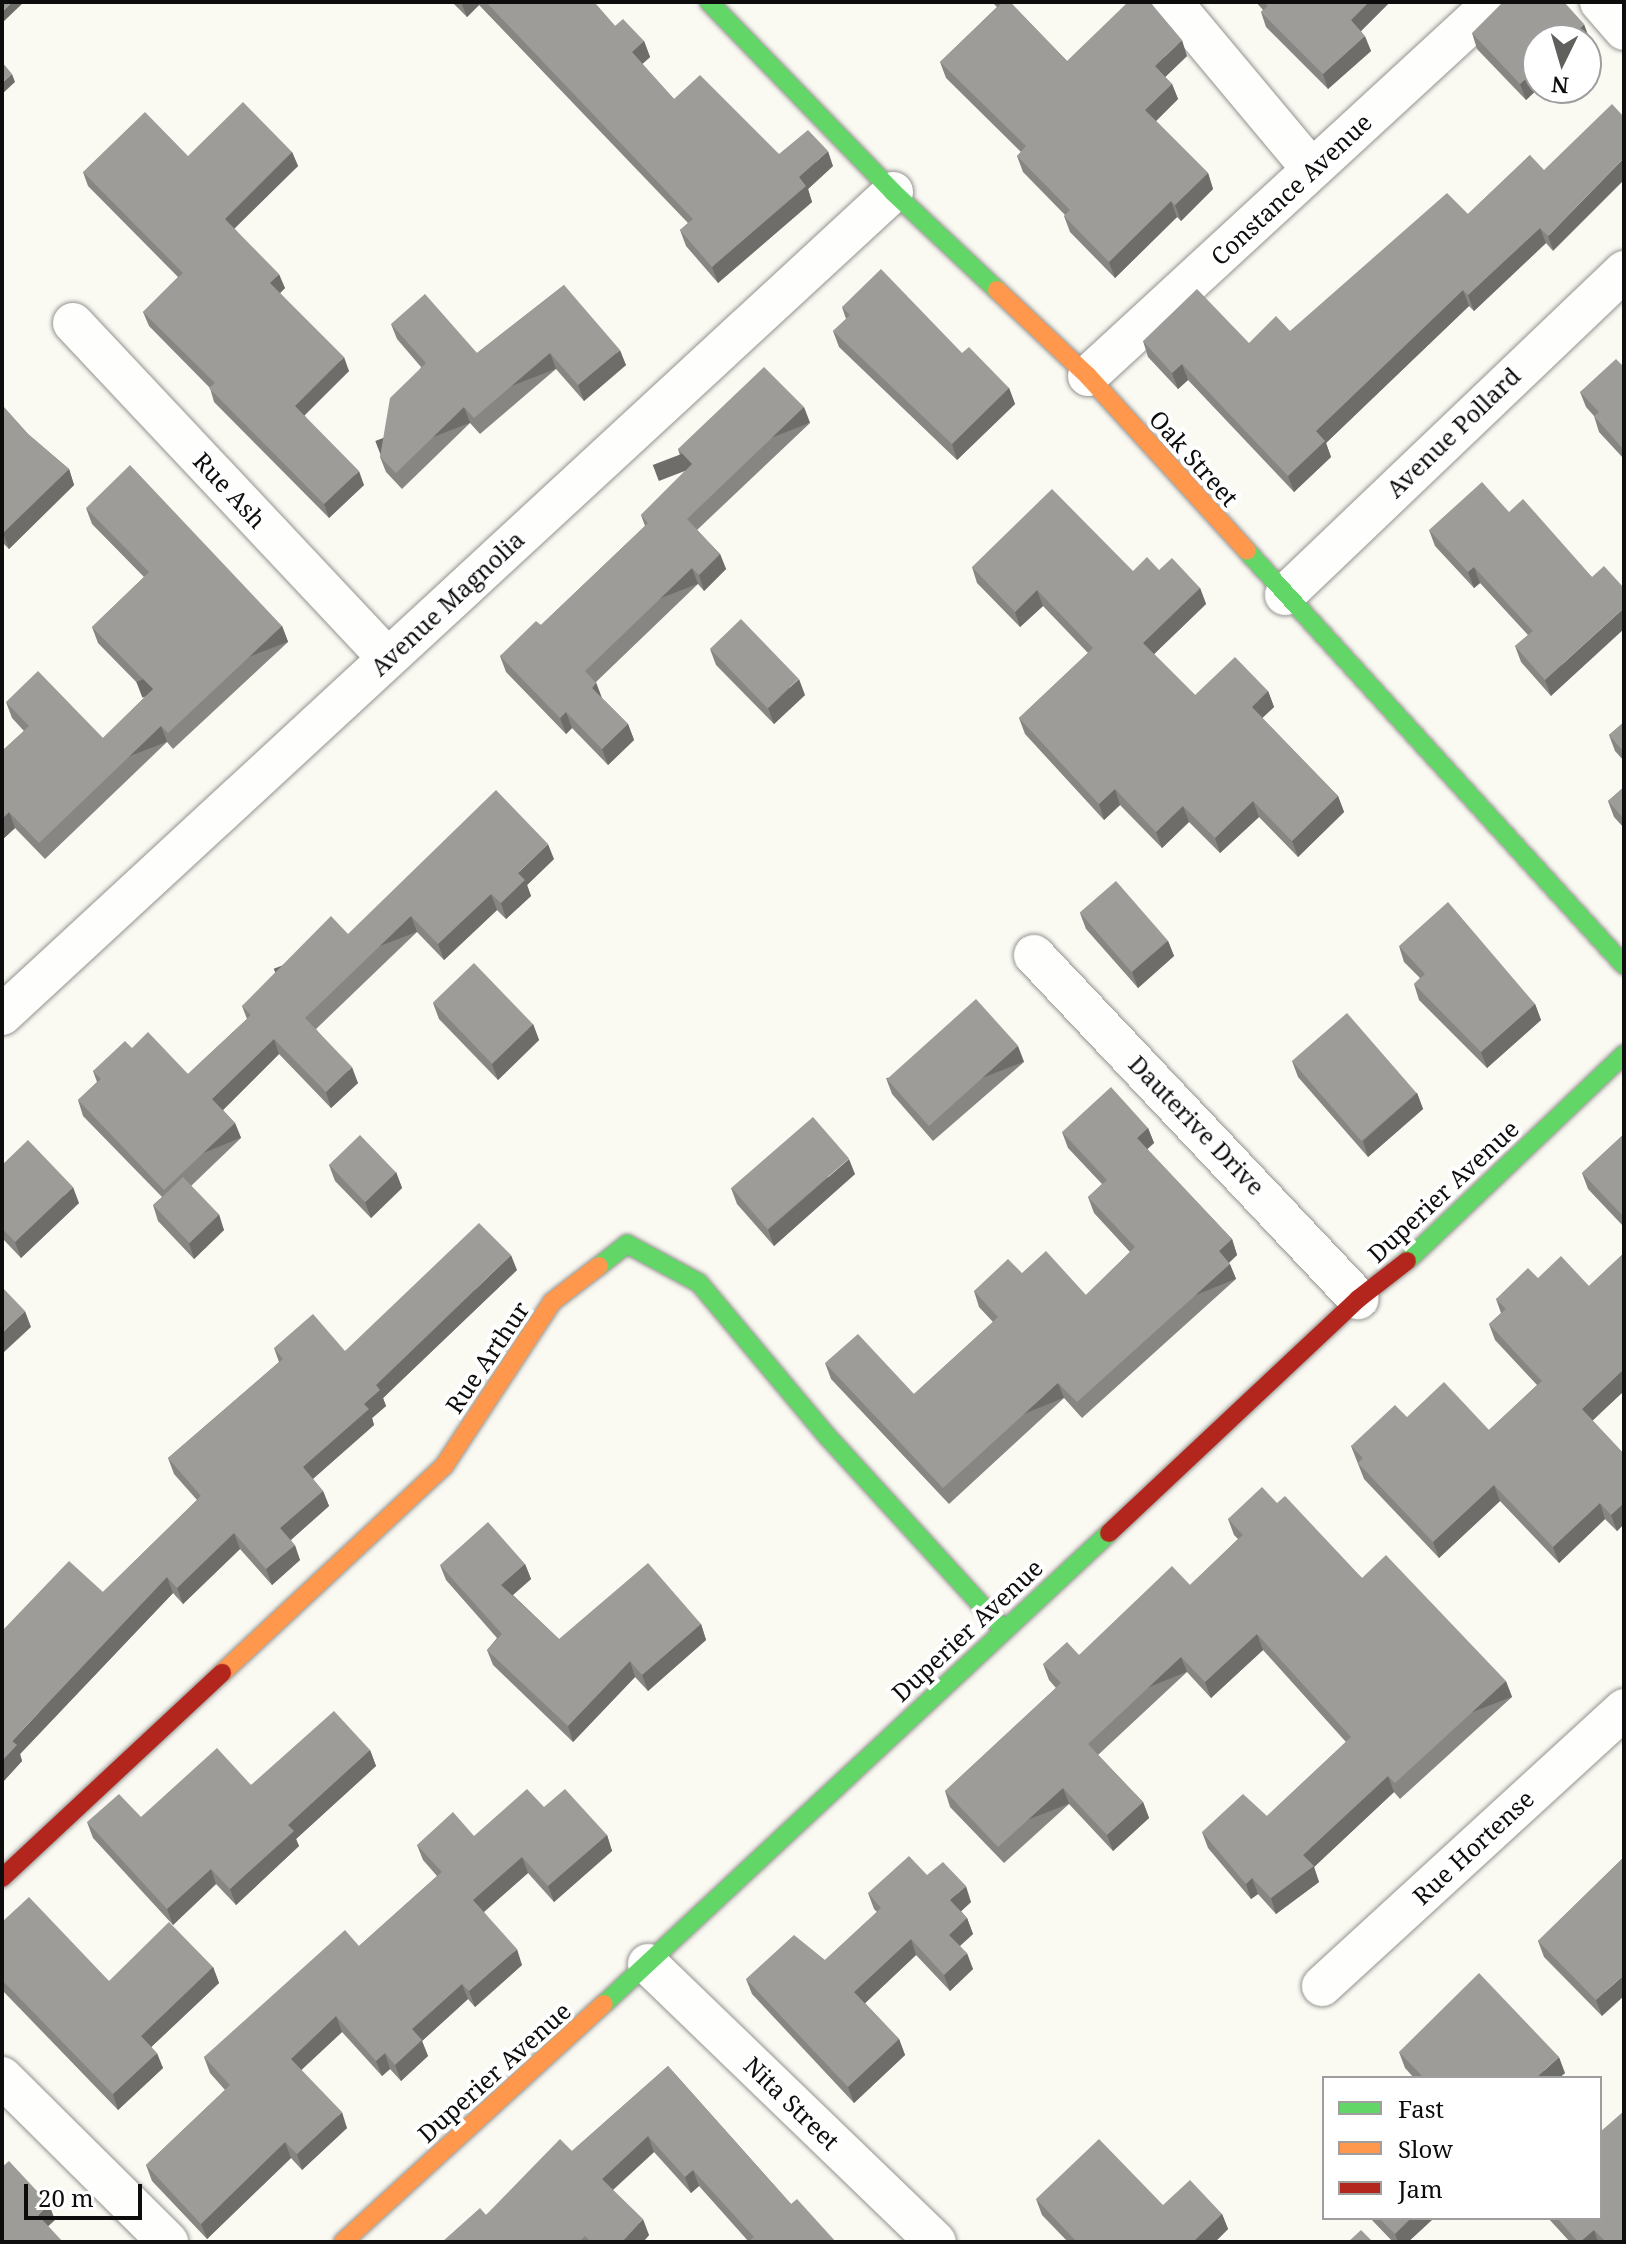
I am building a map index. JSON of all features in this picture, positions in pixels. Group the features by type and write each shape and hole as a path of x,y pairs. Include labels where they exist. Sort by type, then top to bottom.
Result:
{"main road":[{"name":"Oak Street","path":"709,2 893,192 1088,376 1624,965"},
{"name":"Duperier Avenue","path":"343,2242 648,1964 1358,1299 1420,1251 1624,1054"},
{"name":"Rue Arthur","path":"2,1878 444,1466 552,1302 627,1244 699,1283 827,1436 1003,1629"}],"street":[{"path":"1172,2 1311,168"},
{"name":"Constance Avenue","path":"1088,376 1494,2"},
{"path":"1600,2 1624,30"},
{"name":"Avenue Magnolia","path":"2,1015 893,192"},
{"name":"Avenue Pollard","path":"1285,595 1624,271"},
{"name":"Rue Ash","path":"73,323 388,658"},
{"name":"Dauterive Drive","path":"1034,955 1358,1299"},
{"name":"Rue Hortense","path":"1322,1986 1624,1709"},
{"name":"Nita Street","path":"648,1964 936,2242"},
{"path":"2,2077 168,2242"}],"building":[{"path":"2,2 12,2 2,12"},
{"path":"486,2 594,2 615,26 623,19 644,41 632,52 674,99 700,75 779,154 808,130 828,151 799,177 806,186 712,267 680,230 693,219"},
{"path":"1003,2 1010,2 1067,61 1128,2 1150,2 1182,40 1155,66 1172,84 1145,110 1208,173 1175,205 1171,201 1109,262 1064,216 1070,210 1017,156 1026,146 940,62"},
{"path":"1264,2 1369,2 1351,20 1365,36 1323,74 1261,12 1268,6"},
{"path":"1503,2 1564,2 1584,24 1522,24 1520,84 1472,33"},
{"path":"2,62 12,74 2,83"},
{"path":"243,102 292,152 225,219 279,274 270,283 344,357 295,406 359,471 324,504 209,388 215,383 143,312 183,273 83,172 145,112 188,156"},
{"path":"1612,104 1624,117 1624,158 1548,236 1540,228 1468,295 1463,290 1316,431 1325,441 1288,476 1182,364 1172,373 1143,341 1197,289 1249,343 1276,316 1290,331 1447,193 1468,214 1530,155 1544,170"},
{"path":"881,269 962,353 969,347 1009,388 952,444 833,331 850,315 842,307"},
{"path":"564,285 620,350 578,385 550,353 474,418 464,407 396,473 380,457 390,398 426,363 391,324 425,294 477,353"},
{"path":"1616,359 1624,367 1624,450 1594,416 1599,412 1580,392"},
{"path":"764,367 804,407 687,519 720,554 699,575 692,568 585,671 596,683 592,688 628,724 602,749 566,712 560,718 500,656 536,621 541,625 648,523 641,515 692,464 678,449"},
{"path":"2,405 28,434 69,469 3,533 2,532"},
{"path":"130,465 282,626 168,733 161,726 39,843 9,812 2,819 2,751 29,726 6,702 38,671 103,738 153,689 92,627 149,572 86,508"},
{"path":"1482,482 1509,512 1523,499 1592,577 1604,566 1624,588 1624,608 1545,680 1515,646 1533,631 1474,567 1468,572 1429,530"},
{"path":"1052,489 1133,571 1147,557 1159,570 1172,558 1200,588 1143,643 1195,695 1235,657 1268,691 1252,707 1338,796 1292,841 1253,801 1215,838 1183,806 1156,832 1115,789 1099,804 1019,718 1093,648 1037,590 1015,612 972,567"},
{"path":"741,619 799,679 768,709 710,649"},
{"path":"1624,722 1624,752 1609,735"},
{"path":"1624,787 1624,819 1608,801"},
{"path":"496,790 548,844 518,873 525,880 501,903 491,894 438,944 411,916 305,1018 352,1067 326,1092 274,1039 212,1099 235,1123 164,1190 78,1100 101,1079 93,1071 125,1041 132,1048 148,1032 188,1074 251,1015 242,1006 331,916 348,934"},
{"path":"1116,881 1168,941 1132,972 1080,912"},
{"path":"1448,902 1535,1004 1481,1052 1414,984 1425,974 1399,946"},
{"path":"474,963 533,1024 492,1064 433,1003"},
{"path":"976,999 1018,1046 929,1126 887,1079"},
{"path":"1347,1013 1417,1093 1361,1141 1292,1061"},
{"path":"1111,1087 1148,1128 1137,1138 1232,1239 1219,1251 1230,1264 1077,1402 1058,1383 943,1488 825,1363 858,1334 914,1394 998,1317 974,1291 1008,1259 1022,1273 1046,1251 1086,1295 1135,1247 1088,1197 1107,1180 1062,1132"},
{"path":"813,1117 849,1159 768,1229 731,1188"},
{"path":"1624,1134 1624,1217 1582,1173"},
{"path":"360,1135 396,1172 365,1202 329,1165"},
{"path":"28,1140 73,1187 15,1242 2,1228 2,1165"},
{"path":"183,1177 219,1214 190,1243 154,1205"},
{"path":"479,1223 511,1255 376,1385 380,1390 364,1404 369,1409 303,1467 323,1491 280,1528 295,1545 266,1569 234,1533 177,1588 167,1577 12,1741 17,1745 2,1761 2,1631 69,1561 103,1592 201,1496 168,1458 283,1359 274,1348 313,1314 345,1351"},
{"path":"1624,1253 1624,1369 1582,1409 1624,1454 1624,1503 1611,1515 1600,1503 1553,1547 1494,1485 1433,1542 1358,1463 1363,1458 1351,1446 1395,1405 1407,1417 1444,1382 1489,1430 1542,1381 1489,1324 1506,1309 1496,1299 1528,1268 1538,1278 1561,1256 1589,1286"},
{"path":"2,1287 25,1311 2,1333"},
{"path":"1262,1487 1277,1503 1285,1496 1362,1578 1386,1555 1506,1681 1395,1783 1388,1776 1303,1855 1314,1866 1271,1898 1252,1878 1246,1884 1202,1832 1243,1794 1267,1816 1351,1737 1257,1634 1205,1682 1181,1657 1088,1744 1143,1802 1107,1835 1063,1788 998,1847 945,1791 1061,1683 1043,1664 1067,1642 1079,1655 1172,1566 1190,1585 1243,1535 1228,1519"},
{"path":"488,1522 525,1564 501,1585 559,1639 648,1563 701,1624 642,1675 630,1661 568,1726 487,1650 502,1634 440,1565"},
{"path":"334,1711 370,1750 288,1825 294,1831 230,1889 211,1869 167,1909 87,1822 119,1794 141,1817 217,1748 251,1785"},
{"path":"527,1789 544,1807 565,1789 607,1835 548,1886 522,1857 473,1900 517,1949 469,1991 462,1984 412,2029 422,2040 395,2065 385,2053 376,2061 336,2016 291,2059 342,2112 297,2154 285,2142 201,2224 146,2165 230,2085 204,2057 345,1930 359,1946 442,1872 417,1845 453,1812 474,1836"},
{"path":"909,1856 927,1875 943,1862 966,1886 950,1900 967,1918 949,1935 967,1953 944,1975 911,1939 854,1992 899,2039 848,2087 746,1979 794,1935 825,1960 881,1908 868,1893"},
{"path":"1624,1857 1624,1975 1596,2000 1538,1941"},
{"path":"29,1897 109,1981 169,1922 213,1967 141,2036 157,2053 113,2094 2,1980 2,1922"},
{"path":"1479,1973 1559,2057 1538,2076 1422,2076 1399,2052"},
{"path":"668,2066 791,2204 797,2199 836,2242 749,2242 754,2237 693,2170 685,2177 648,2136 602,2179 643,2219 622,2242 591,2242 585,2236 579,2242 442,2242 480,2208 486,2215 560,2139 572,2151"},
{"path":"1624,2111 1624,2242 1606,2242 1594,2230 1578,2242 1559,2220 1602,2220 1602,2130"},
{"path":"1099,2139 1163,2205 1190,2180 1222,2214 1193,2242 1077,2242 1036,2199"},
{"path":"9,2161 49,2204 38,2215 63,2242 2,2242 2,2167"},
{"path":"1381,2220 1409,2220 1395,2234"},
{"path":"1361,2230 1373,2242 1348,2242"}],"traffic: fast":[{"path":"709,2 893,192 997,290"},
{"path":"1247,551 1624,965"},
{"path":"1407,1261 1624,1054"},
{"path":"599,1266 627,1244 699,1283 827,1436 1003,1629"},
{"path":"604,2004 1109,1533"}],"traffic: slow":[{"path":"997,290 1088,376 1247,551"},
{"path":"222,1673 444,1466 552,1302 599,1266"},
{"path":"343,2242 604,2004"}],"traffic: jam":[{"path":"1109,1533 1358,1299 1407,1261"},
{"path":"2,1878 222,1673"}]}
